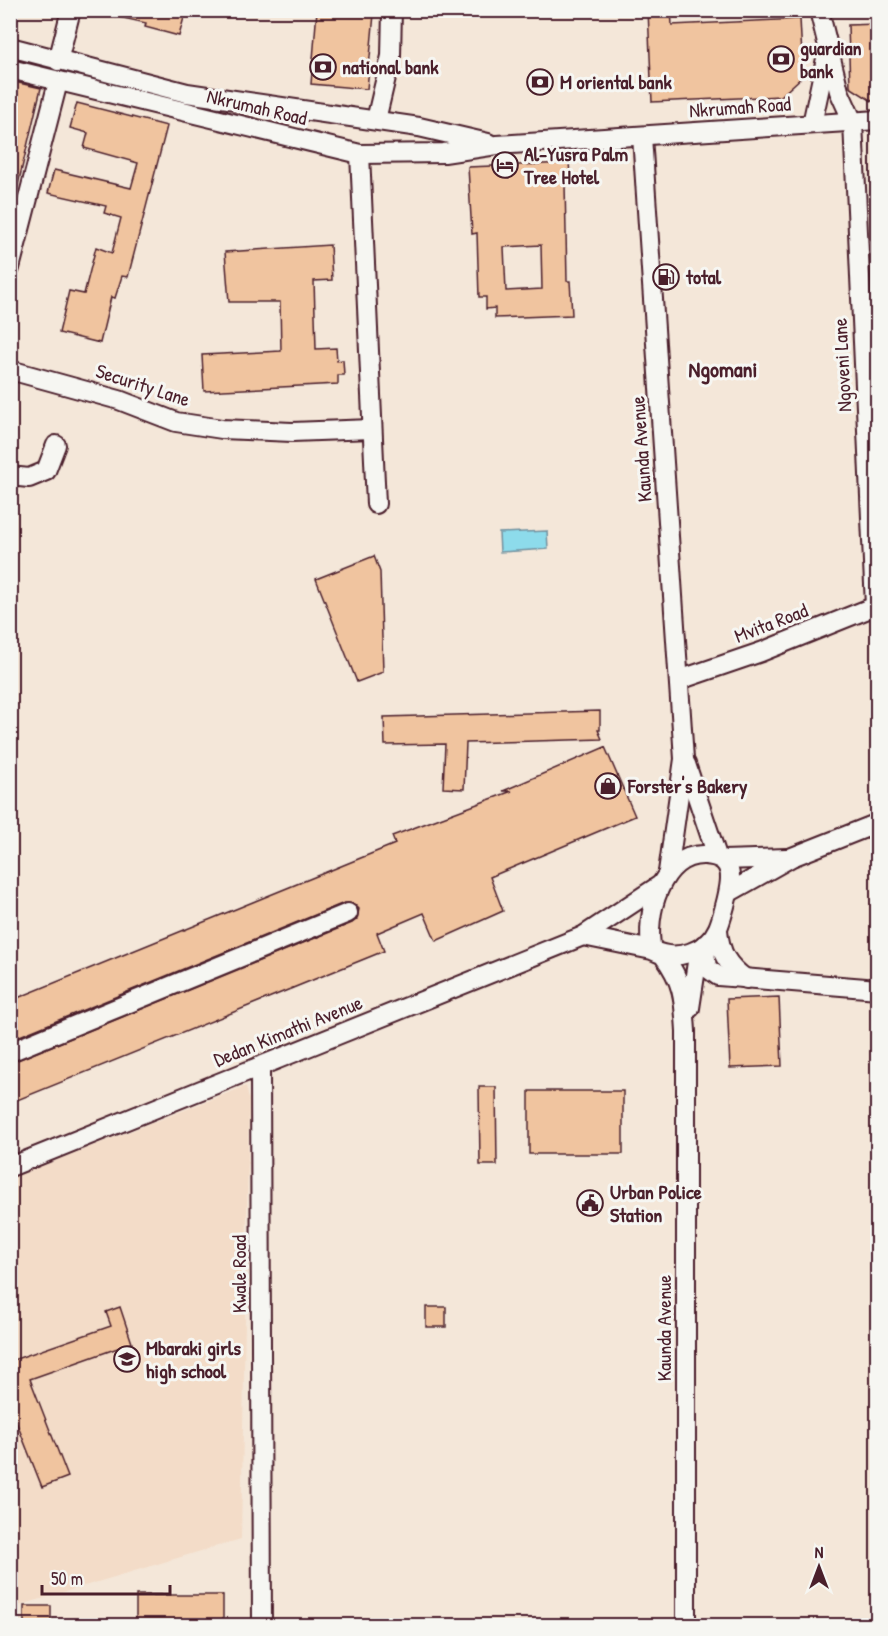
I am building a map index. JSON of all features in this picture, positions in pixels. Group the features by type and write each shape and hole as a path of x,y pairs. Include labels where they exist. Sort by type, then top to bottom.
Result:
{"street":[{"path":"58,60 72,10"},
{"path":"376,120 391,56 392,10"},
{"path":"819,10 839,91 853,122"},
{"name":"Nkrumah Road","path":"10,48 187,93 376,120 497,145"},
{"path":"812,124 828,52"},
{"name":"Nkrumah Road","path":"10,69 360,154 444,153 497,145 878,120"},
{"path":"10,268 58,82"},
{"path":"324,145 328,113"},
{"name":"Ngoveni Lane","path":"853,122 869,302 876,605"},
{"name":"Kaunda Avenue","path":"642,136 684,759"},
{"path":"360,154 376,504"},
{"name":"Security Lane","path":"10,370 119,400 176,422 222,429 292,432 372,429"},
{"path":"10,476 29,478 46,471 56,445"},
{"name":"Mvita Road","path":"679,680 761,652 876,605"},
{"path":"583,936 680,956 701,946 718,930 730,892 730,874 720,858 684,759"},
{"path":"684,759 664,878 648,923 658,953 677,974 684,999 686,1030"},
{"path":"730,892 792,857 878,824"},
{"path":"664,878 682,861 698,855 720,858 792,857"},
{"name":"Dedan Kimathi Avenue","path":"10,1167 583,936 664,878"},
{"path":"10,1052 348,913"},
{"path":"718,930 725,960 731,968 746,979"},
{"path":"701,946 708,970 718,976 878,989"},
{"path":"686,1030 701,946"},
{"name":"Kaunda Avenue","path":"686,1030 686,1626"},
{"name":"Kwale Road","path":"260,1066 262,1626"}],"shaded area":[{"name":"Mbaraki girls high school","path":"246,1086 249,1100 241,1539 11,1608 11,1178"}],"water":[{"path":"547,531 548,549 500,552 499,533"}],"building":[{"path":"115,10 186,10 179,36 145,27 146,23 114,16"},
{"path":"317,10 374,14 367,89 311,84"},
{"path":"648,10 671,10 672,25 800,19 803,76 781,96 652,102"},
{"path":"878,24 878,105 850,87 848,25"},
{"path":"10,81 41,88 16,193 10,193"},
{"path":"77,103 167,126 128,277 122,276 115,298 111,297 100,343 59,333 69,291 84,294 96,247 112,253 121,218 104,213 106,206 48,193 54,170 131,188 138,163 84,148 88,133 70,128"},
{"path":"569,163 571,184 565,184 567,281 570,281 572,315 495,318 495,308 486,309 486,297 479,297 477,233 472,234 468,167","holes":["541,245 542,289 506,291 504,247"]},
{"path":"330,245 332,280 314,281 316,349 336,348 337,361 343,360 344,375 338,375 338,384 204,391 202,355 281,351 280,302 229,302 225,252"},
{"path":"374,556 380,572 383,672 357,682 316,579"},
{"path":"600,711 600,730 598,730 602,739 466,743 464,789 443,788 445,744 385,745 384,717"},
{"path":"605,747 635,816 490,877 503,911 436,941 424,913 377,933 384,951 10,1103 10,1063 352,923 357,919 359,909 354,904 344,903 10,1040 10,1001 395,844 392,836 512,791 503,791"},
{"path":"779,997 782,1066 730,1068 727,999"},
{"path":"479,1087 496,1087 497,1165 480,1165"},
{"path":"529,1091 623,1091 623,1154 529,1154"},
{"path":"120,1307 132,1343 30,1379 68,1477 42,1487 10,1406 10,1361 111,1326 106,1312"},
{"path":"426,1307 446,1307 446,1327 426,1327"},
{"path":"136,1595 223,1595 223,1626 136,1626"},
{"path":"24,1606 51,1606 51,1626 24,1626"}],"place":[{"name":"guardian bank","path":"781,59"},
{"name":"national bank","path":"323,67"},
{"name":"M oriental bank","path":"540,82"},
{"name":"Al-Yusra Palm Tree Hotel","path":"505,165"},
{"name":"total","path":"666,277"},
{"name":"Forster's Bakery","path":"608,786"},
{"name":"Urban Police Station","path":"590,1203"},
{"name":"Mbaraki girls high school","path":"127,1359"}],"district":[{"name":"Ngomani","path":"723,369"}]}
